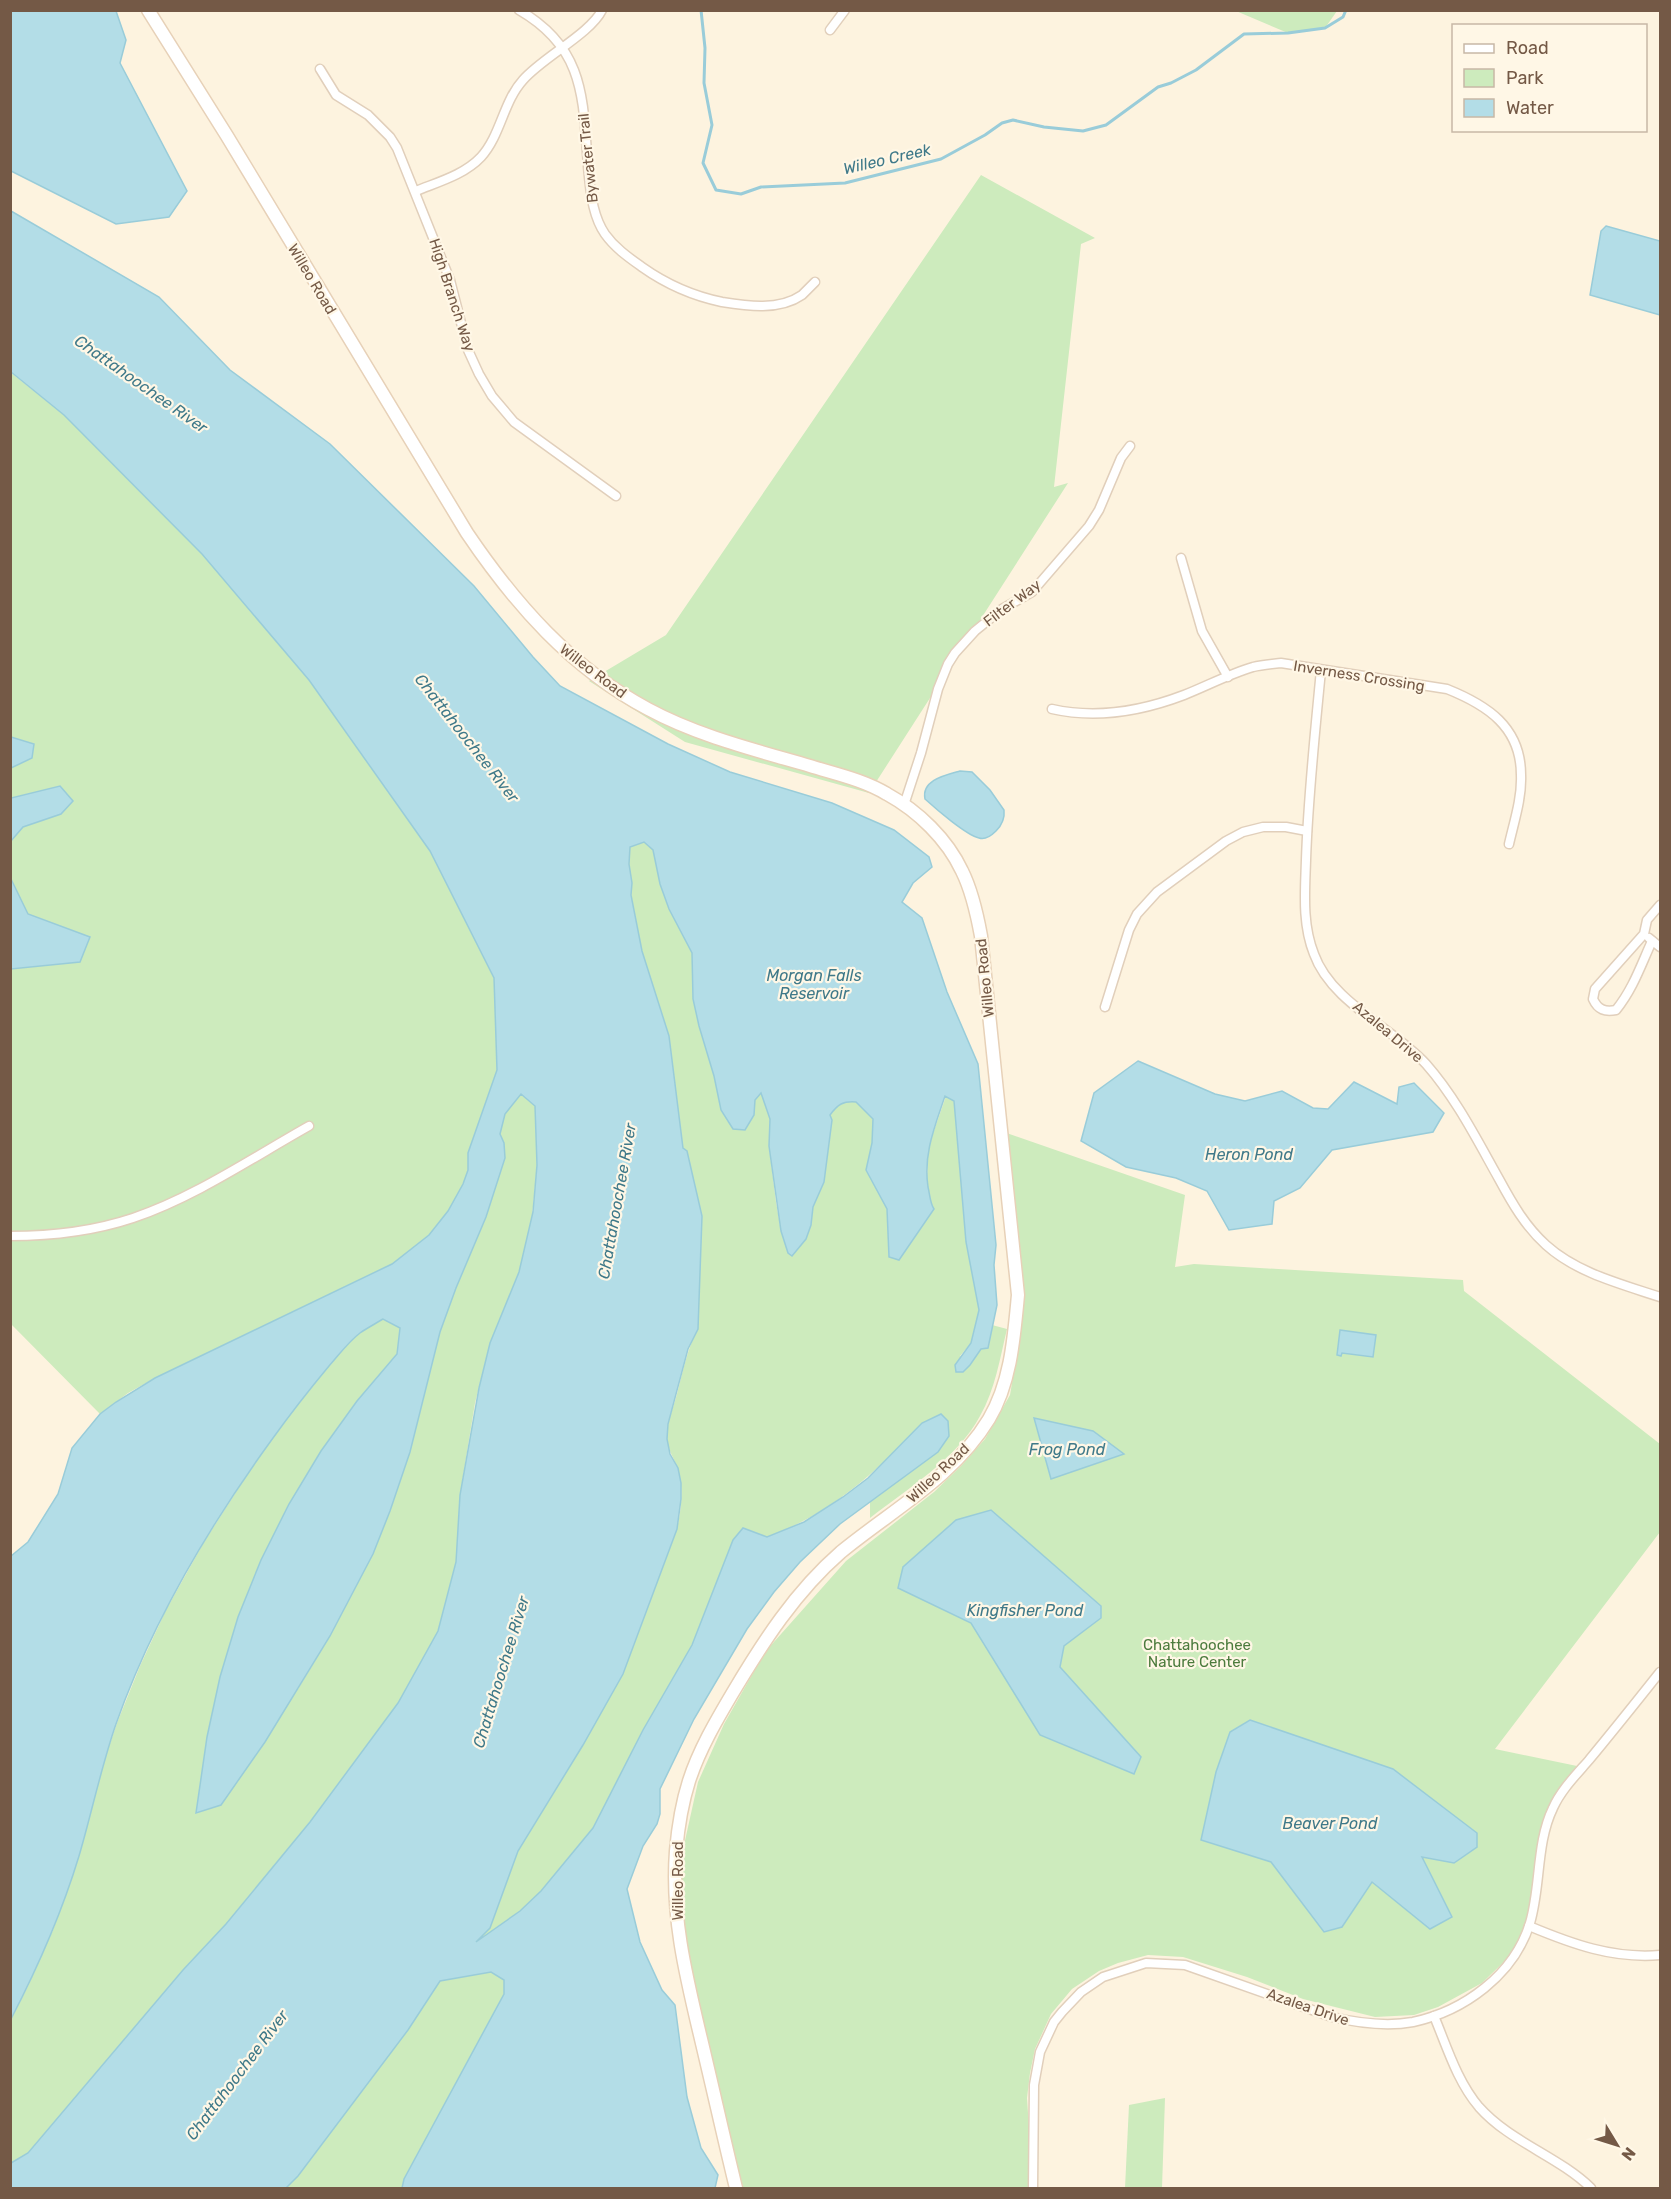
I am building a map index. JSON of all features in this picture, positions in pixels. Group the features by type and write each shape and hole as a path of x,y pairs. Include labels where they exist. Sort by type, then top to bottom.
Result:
{"street":[{"name":"Willeo Road","path":"148,10 216,117 467,532 506,588 540,627 584,667 648,709 728,742 875,787 904,805 934,831 955,857 968,885 977,915 1018,1295 1014,1334 1002,1391 990,1418 962,1454 933,1482 842,1551 804,1588 775,1625 742,1676 709,1735 688,1782 677,1841 675,1910 682,1961 736,2188"},
{"name":"Bywater Trail","path":"519,10 542,25 562,46 570,59 580,85 594,209 604,232 619,251 649,272 680,289 706,298 740,305 761,306 781,303 801,295 815,282"},
{"path":"416,191 459,173 481,157 491,143 510,99 521,82 540,63 591,25 602,10"},
{"path":"830,30 846,10"},
{"name":"High Branch Way","path":"320,69 336,95 368,115 390,137 416,191 450,280 468,350 492,396 514,422 616,496"},
{"name":"Filter Way","path":"904,805 938,689 954,653 975,631 1002,609 1032,592 1057,564 1089,526 1099,510 1121,458 1130,446"},
{"path":"1181,558 1202,631 1228,677"},
{"name":"Inverness Crossing","path":"1052,709 1075,714 1110,713 1145,707 1183,695 1254,667 1281,663 1447,689 1473,699 1495,715 1514,742 1521,774 1521,789 1509,844"},
{"name":"Azalea Drive","path":"1321,670 1307,831 1305,913 1314,956 1330,981 1351,1002 1409,1048 1438,1078 1457,1106 1518,1212 1547,1246 1588,1272 1660,1298"},
{"path":"1105,1007 1129,930 1137,914 1157,892 1226,841 1244,832 1263,827 1286,826 1307,831"},
{"path":"1652,941 1632,986 1620,1006 1616,1010 1607,1012 1601,1009 1593,999 1595,989 1644,934 1647,920 1660,905"},
{"path":"1644,934 1660,947"},
{"path":"10,1236 59,1234 134,1218 197,1189 309,1126"},
{"name":"Azalea Drive","path":"1033,2188 1034,2085 1040,2052 1054,2022 1070,2002 1092,1984 1116,1972 1146,1963 1185,1965 1332,2017 1355,2023 1394,2024 1434,2016 1461,2003 1496,1978 1516,1954 1529,1926 1544,1832 1555,1804 1660,1672"},
{"path":"1529,1926 1573,1944 1605,1953 1642,1957 1660,1955"},
{"path":"1434,2016 1460,2079 1480,2108 1501,2126 1561,2164 1591,2188"}],"green space":[{"path":"1236,11 1337,11 1325,28 1288,33"},
{"path":"981,175 1095,238 1081,244 1054,487 1068,483 869,793 685,742 589,681 666,635"},
{"path":"10,372 64,415 202,553 309,680 430,851 494,978 497,1070 468,1153 468,1170 463,1184 448,1211 429,1235 392,1264 155,1378 128,1393 100,1414 11,1324 11,969 80,962 28,914 11,879 11,841 23,827 61,814 60,786 11,798 11,768 32,758 34,744 11,737"},
{"path":"644,842 653,850 660,884 669,909 692,953 693,999 721,1110 754,1115 754,1100 761,1092 770,1119 769,1146 776,1202 788,1253 811,1225 813,1207 824,1182 832,1120 830,1115 841,1104 856,1102 873,1119 872,1143 866,1170 887,1209 889,1257 931,1205 927,1179 928,1148 946,1096 954,1101 966,1242 979,1310 971,1343 960,1356 970,1365 981,1349 988,1347 992,1325 1007,1329 993,1385 980,1416 970,1431 959,1446 931,1472 870,1518 870,1501 891,1485 922,1423 870,1474 832,1504 811,1517 767,1537 743,1528 733,1540 692,1645 643,1730 593,1828 541,1891 520,1911 472,1945 490,1928 518,1851 583,1745 623,1674 677,1529 680,1514 680,1477 669,1447 667,1433 691,1344 698,1328 683,1149 669,1036 642,951 631,894 630,847"},
{"path":"521,1094 535,1106 537,1165 531,1227 519,1272 490,1343 475,1403 460,1495 456,1562 438,1631 398,1703 310,1822 226,1924 183,1970 28,2153 11,2163 11,2019 53,1930 78,1857 102,1767 117,1723 166,1610 204,1542 254,1464 299,1401 349,1342 361,1332 383,1319 400,1328 397,1354 357,1401 321,1451 289,1504 261,1560 238,1617 220,1677 207,1737 196,1813 298,1689 330,1636 373,1554 410,1452 440,1332 486,1217 504,1143 500,1134 504,1114"},
{"name":"Chattahoochee Nature Center","path":"998,1130 1185,1195 1175,1267 1194,1264 1463,1280 1464,1291 1660,1444 1660,1532 1495,1749 1577,1766 1545,1821 1533,1904 1514,1952 1482,1983 1438,2007 1414,2015 1375,2017 1303,1999 1247,1977 1183,1957 1148,1955 1118,1963 1099,1971 1072,1989 1051,2014 1035,2049 1027,2098 1033,2188 743,2188 675,1928 684,1845 698,1782 724,1724 765,1652 846,1561 934,1492 961,1466 985,1439 1010,1395 1017,1353"},
{"path":"491,1972 504,1980 504,1994 404,2179 402,2188 286,2188 298,2176 408,2030 440,1981"},
{"path":"1165,2098 1162,2188 1125,2188 1129,2105"}],"water":[{"path":"10,11 116,11 126,40 120,63 187,191 169,217 116,224 11,171"},
{"name":"Morgan Falls Reservoir","path":"11,211 159,297 230,370 330,444 474,586 560,686 668,744 730,772 832,803 894,830 929,857 932,867 913,883 902,902 922,918 947,992 978,1064 996,1245 994,1265 997,1305 988,1348 981,1349 963,1372 956,1372 955,1365 971,1343 979,1310 966,1242 954,1101 945,1096 929,1152 928,1187 934,1209 899,1260 889,1257 887,1209 866,1170 872,1143 873,1119 856,1102 841,1104 830,1115 832,1120 824,1182 813,1207 811,1225 806,1239 792,1256 788,1253 781,1231 769,1146 770,1119 761,1093 755,1100 754,1115 745,1130 733,1129 721,1110 714,1076 699,1026 693,999 692,953 669,909 660,884 653,850 644,842 630,847 631,895 642,951 669,1036 683,1148 687,1151 702,1216 698,1329 688,1349 668,1424 667,1439 670,1454 678,1468 681,1483 677,1529 623,1674 583,1745 518,1851 490,1928 476,1942 520,1911 541,1891 593,1828 643,1730 692,1645 733,1540 743,1528 767,1537 804,1522 868,1478 922,1423 941,1414 948,1421 949,1436 938,1452 840,1524 800,1562 747,1629 694,1719 660,1789 660,1814 657,1824 643,1846 627,1889 640,1942 662,1990 675,2005 687,2097 701,2148 718,2175 715,2188 402,2188 404,2179 504,1994 504,1980 491,1972 440,1981 408,2030 298,2176 286,2188 11,2188 11,2163 28,2153 183,1970 226,1924 310,1822 398,1703 438,1631 456,1562 460,1495 479,1388 490,1343 519,1272 533,1212 537,1165 535,1106 521,1094 505,1114 500,1134 504,1143 505,1158 486,1217 440,1332 410,1452 373,1554 330,1636 265,1742 221,1805 196,1813 207,1737 220,1677 238,1617 261,1560 289,1504 321,1451 357,1401 397,1354 400,1328 383,1319 360,1333 348,1344 314,1384 249,1471 205,1540 165,1612 130,1686 111,1740 65,1898 40,1959 11,2019 11,1556 28,1542 58,1494 72,1448 100,1414 155,1378 392,1264 429,1235 448,1211 463,1184 468,1170 468,1153 497,1070 494,978 430,851 309,680 202,554 64,415 11,372"},
{"path":"1606,226 1660,241 1660,315 1590,295 1601,231"},
{"path":"11,737 34,744 32,758 11,768"},
{"path":"960,771 972,772 990,790 1004,810 1000,826 986,838 973,836 925,799 927,787 936,779"},
{"path":"60,786 73,801 61,814 23,827 11,841 11,798"},
{"path":"11,879 28,914 90,937 80,962 11,969"},
{"name":"Heron Pond","path":"1138,1061 1215,1094 1245,1101 1282,1091 1313,1108 1328,1109 1354,1082 1397,1104 1399,1087 1414,1083 1444,1113 1433,1132 1332,1150 1300,1188 1274,1201 1272,1224 1229,1230 1207,1191 1176,1178 1126,1167 1081,1141 1094,1093"},
{"path":"1340,1330 1376,1335 1373,1357 1342,1353 1341,1356 1337,1355"},
{"name":"Frog Pond","path":"1034,1418 1093,1431 1124,1454 1051,1479"},
{"name":"Kingfisher Pond","path":"991,1510 1101,1606 1101,1618 1064,1646 1060,1667 1141,1757 1134,1774 1040,1735 971,1623 898,1588 903,1567 956,1520"},
{"name":"Beaver Pond","path":"1250,1720 1393,1769 1477,1833 1477,1847 1454,1863 1422,1857 1452,1917 1430,1929 1372,1882 1342,1927 1324,1932 1271,1862 1201,1840 1216,1772 1230,1732"}],"waterway":[{"name":"Willeo Creek","path":"701,10 705,48 704,83 712,125 703,163 716,190 741,194 761,187 845,183 941,159 1002,123 1013,120 1044,127 1083,131 1106,125 1158,87 1196,70 1244,34 1288,33 1325,28 1343,17 1346,10"}],"water label":[{"name":"Chattahoochee River","path":"141,384"},
{"name":"Chattahoochee River","path":"467,738"},
{"name":"Chattahoochee River","path":"617,1201"},
{"name":"Chattahoochee River","path":"501,1672"},
{"name":"Chattahoochee River","path":"237,2075"}]}
